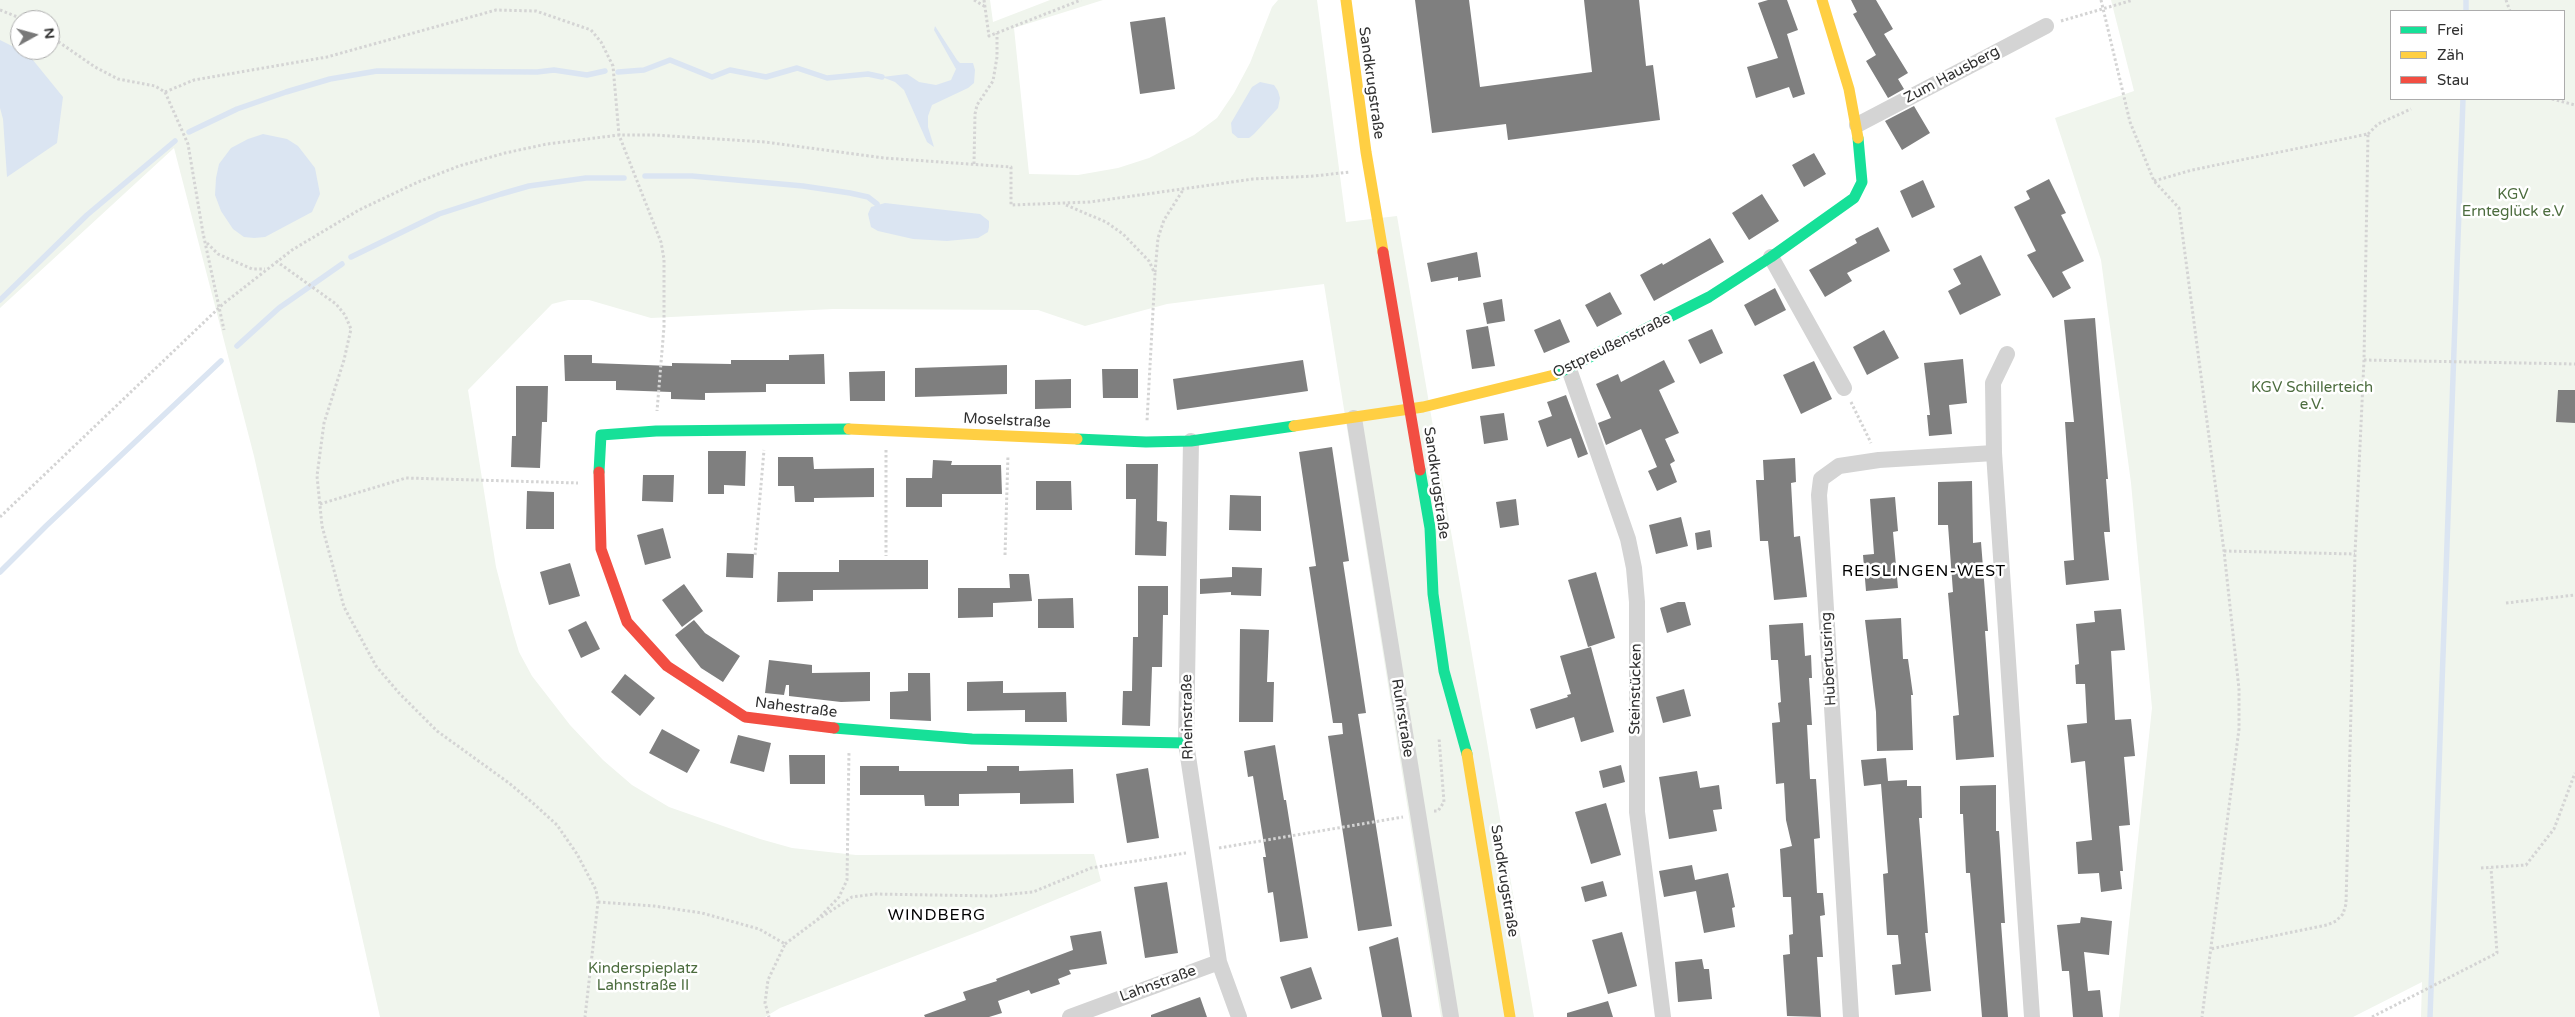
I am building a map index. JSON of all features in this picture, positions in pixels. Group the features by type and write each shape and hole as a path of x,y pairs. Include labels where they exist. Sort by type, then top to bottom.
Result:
{"street":[{"name":"Ostpreußenstraße","path":"1410,410 1522,385 1569,369 1700,302 1771,257 1854,198 1862,182 1857,125 1849,89 1822,0"},
{"name":"Sandkrugstraße","path":"1346,5 1366,152 1430,528 1433,594 1444,671 1469,760 1510,1017"},
{"name":"Zum Hausberg","path":"1857,125 2046,26"},
{"path":"1771,257 1844,388"},
{"path":"2007,354 1993,383 1994,453 2032,1017"},
{"name":"Steinstücken","path":"1569,369 1628,539 1634,568 1637,602 1637,812 1663,1017"},
{"name":"Moselstraße","path":"601,436 656,431 886,430 1146,442 1191,441 1410,410"},
{"name":"Ruhrstraße","path":"1354,418 1451,1017"},
{"name":"Nahestraße","path":"601,436 598,483 601,549 627,622 667,666 745,717 849,730 972,739 1186,743"},
{"name":"Rheinstraße","path":"1191,441 1186,743 1200,851 1219,962 1239,1017"},
{"name":"Hubertusring","path":"1850,1017 1819,495 1821,479 1829,471 1839,466 1879,460 1994,453"},
{"name":"Lahnstraße","path":"1070,1017 1219,962"}],"path":[{"path":"974,0 985,6"},
{"path":"984,0 989,36 1081,0"},
{"path":"2102,0 2130,122 2154,181 2179,208 2224,551 2239,689 2239,729 2202,1017"},
{"path":"2046,26 2104,7 2133,0"},
{"path":"165,92 194,80 327,57 496,10 536,11 591,30 601,42 613,66 619,136 661,242 664,259 664,327 656,431"},
{"path":"974,164 975,114 977,104 993,80 997,57 997,32"},
{"path":"60,43 95,67 118,79 156,86 165,92 188,144 203,233 224,330"},
{"path":"2556,100 2575,105"},
{"path":"2154,181 2192,170 2368,134 2378,124 2411,110"},
{"path":"2210,950 2336,921 2343,914 2346,904 2355,554 2364,360 2368,134"},
{"path":"0,517 223,304 265,269 327,227 359,210 418,182 459,166 547,144 619,136 698,136 765,142 884,158 1011,167 1011,204 1063,204 1253,179 1314,176 1356,171"},
{"path":"1146,442 1154,274 1158,238 1164,220 1184,189"},
{"path":"1063,204 1106,222 1123,234 1149,261 1154,274"},
{"path":"203,233 211,250 252,269 265,269"},
{"path":"276,261 336,304 345,315 352,329 324,423 317,476 328,551 344,607 376,666 399,694 437,731 509,783 557,826 577,854 596,890 598,902 585,1017"},
{"path":"2364,360 2575,364"},
{"path":"1844,388 1879,460"},
{"path":"886,430 886,556"},
{"path":"755,555 766,432"},
{"path":"1005,555 1009,437"},
{"path":"320,504 406,478 598,483"},
{"path":"2224,551 2355,554"},
{"path":"2506,603 2575,595"},
{"path":"817,920 839,897 847,880 849,730"},
{"path":"2482,868 2526,865 2540,850 2554,829 2575,773"},
{"path":"769,1017 765,1003 768,980 785,944 852,897 875,894 993,896 1033,892 1091,868 1418,814"},
{"path":"2372,1017 2497,953 2491,868"},
{"path":"598,902 664,907 702,913 759,929 785,944"}],"green space":[{"name":"Kinderspieplatz Lahnstraße II","path":"0,0 990,0 993,22 1050,0 1103,0 1014,28 1029,174 1078,175 1118,168 1149,158 1194,135 1217,118 1234,93 1250,63 1272,7 1278,0 1317,0 1346,222 1397,216 1534,1017 1441,1017 1324,284 1167,304 1085,326 1038,310 833,309 651,318 589,300 568,300 552,304 468,390 496,567 519,652 532,676 570,725 603,760 632,785 669,807 760,839 792,848 856,855 1094,854 1101,881 980,931 780,1008 765,1017 380,1017 254,456 174,148 0,308"},
{"name":"KGV Schillerteich e.V.","path":"2111,0 2575,0 2575,1017 2421,1017 2422,982 2353,1017 2119,1017 2152,708 2131,483 2101,260 2055,118 2134,91"}],"shaded area":[{"path":"935,26 957,60 960,63 973,63 975,70 974,83 968,88 932,105 928,116 928,127 934,147 927,142 904,90 895,82 882,77 907,74 919,82 936,85 951,80 956,69 934,30"},
{"path":"0,40 10,45 10,60 33,60 63,97 57,143 7,177 3,119 0,108"},
{"path":"1260,82 1274,85 1280,98 1278,108 1249,138 1238,138 1232,133 1231,123 1252,87"},
{"path":"263,134 287,139 298,146 315,168 320,194 312,212 265,237 244,237 233,229 221,211 215,195 216,178 219,164 231,148"},
{"path":"885,203 980,214 989,221 988,232 978,238 947,241 913,239 878,231 871,227 868,214 871,207"}],"building":[{"path":"1415,0 1469,0 1480,87 1592,72 1584,0 1639,0 1646,66 1653,65 1660,120 1508,140 1506,124 1432,133"},
{"path":"1768,0 1787,0 1798,30 1787,34 1805,94 1793,98 1789,87 1756,98 1747,67 1778,58 1758,3"},
{"path":"1851,0 1876,0 1893,29 1884,34 1908,73 1898,79 1904,89 1888,98 1866,61 1876,55 1853,14 1857,12"},
{"path":"1165,17 1175,89 1140,94 1130,22"},
{"path":"1914,106 1930,133 1902,150 1885,121"},
{"path":"1814,153 1826,174 1804,187 1792,165"},
{"path":"2049,179 2066,213 2061,215 2084,261 2062,272 2071,288 2053,298 2027,255 2036,251 2014,207 2030,199 2026,191"},
{"path":"1923,180 1935,207 1912,218 1900,191"},
{"path":"1762,194 1779,221 1749,240 1732,213"},
{"path":"1878,227 1890,251 1847,273 1852,281 1825,297 1809,270 1857,243 1855,239"},
{"path":"1710,238 1724,262 1654,301 1640,275 1662,263 1663,265"},
{"path":"1477,252 1481,277 1458,281 1458,277 1431,282 1427,263"},
{"path":"1981,255 2001,295 1960,315 1948,291 1961,284 1953,269"},
{"path":"1775,288 1786,310 1755,326 1744,305"},
{"path":"1610,292 1622,314 1597,327 1585,305"},
{"path":"1502,299 1505,321 1487,324 1483,303"},
{"path":"2095,318 2108,479 2106,479 2110,532 2104,532 2109,580 2066,585 2064,561 2074,560 2065,422 2074,422 2064,320"},
{"path":"1560,319 1570,342 1544,353 1534,330"},
{"path":"1488,326 1495,366 1472,369 1466,330"},
{"path":"1712,329 1723,353 1700,364 1688,340"},
{"path":"1884,330 1899,358 1867,375 1853,347"},
{"path":"824,354 825,384 766,384 766,392 705,393 705,400 671,399 671,392 616,390 616,381 565,381 564,355 592,355 592,363 672,366 672,363 731,364 731,360 789,360 789,355"},
{"path":"1963,359 1967,403 1949,405 1952,434 1929,436 1927,415 1930,415 1924,363"},
{"path":"1303,360 1308,391 1177,410 1173,379"},
{"path":"1664,360 1675,382 1659,390 1679,433 1665,439 1675,461 1670,464 1677,482 1657,491 1648,471 1657,467 1641,429 1606,445 1598,423 1611,418 1596,384 1618,374 1621,382"},
{"path":"1814,361 1832,399 1801,414 1783,375"},
{"path":"1007,365 1007,394 915,397 915,368"},
{"path":"1102,369 1138,369 1138,398 1103,398"},
{"path":"885,371 885,401 850,401 849,372"},
{"path":"1071,379 1071,408 1035,409 1035,380"},
{"path":"516,386 548,386 547,422 542,422 540,468 511,467 512,436 516,436"},
{"path":"2558,390 2575,390 2575,423 2556,422"},
{"path":"1566,395 1588,454 1578,458 1571,438 1547,447 1538,421 1552,416 1547,402"},
{"path":"1504,413 1508,440 1484,444 1480,416"},
{"path":"1332,447 1349,561 1343,562 1366,713 1358,714 1392,926 1358,931 1328,736 1343,734 1342,723 1333,723 1309,567 1316,566 1299,452"},
{"path":"708,451 746,451 745,486 724,485 724,494 708,494"},
{"path":"778,457 813,457 814,469 874,468 874,497 814,498 814,502 795,502 794,486 778,486"},
{"path":"1795,458 1796,482 1791,483 1794,537 1800,536 1807,597 1774,600 1768,541 1760,541 1756,480 1764,480 1763,460"},
{"path":"933,460 952,461 951,465 1001,465 1002,494 942,494 942,507 906,507 906,478 932,478"},
{"path":"1126,464 1158,464 1157,521 1167,522 1166,556 1135,555 1136,499 1126,499"},
{"path":"643,475 674,475 673,502 642,501"},
{"path":"1036,481 1071,481 1072,510 1036,510"},
{"path":"1972,481 1973,543 1981,542 1988,631 1985,631 1994,757 1956,760 1953,716 1959,715 1948,593 1953,592 1948,525 1938,525 1938,482"},
{"path":"527,491 554,492 554,529 526,529"},
{"path":"1230,495 1261,496 1261,531 1229,530"},
{"path":"1895,497 1898,531 1893,532 1898,588 1866,591 1863,555 1874,554 1870,499"},
{"path":"1516,499 1519,525 1500,528 1496,502"},
{"path":"1681,517 1688,546 1656,554 1649,525"},
{"path":"663,528 671,558 645,565 637,535"},
{"path":"1710,530 1712,547 1697,550 1695,533"},
{"path":"727,553 754,554 753,578 726,577"},
{"path":"839,560 928,560 928,589 813,590 813,601 777,602 778,572 839,572"},
{"path":"570,563 580,596 549,605 540,572"},
{"path":"1232,567 1262,568 1261,596 1231,595 1231,592 1200,594 1200,579 1232,577"},
{"path":"1596,572 1615,638 1588,647 1568,580"},
{"path":"1009,574 1029,574 1032,601 993,603 993,617 958,618 958,588 1010,588"},
{"path":"684,584 703,611 682,627 662,600"},
{"path":"1138,586 1168,586 1168,615 1163,615 1162,667 1152,667 1150,726 1122,725 1123,691 1132,691 1133,637 1138,637"},
{"path":"1073,598 1074,628 1038,628 1038,599"},
{"path":"1678,602 1685,602 1691,625 1667,633 1660,608"},
{"path":"2121,609 2125,650 2111,651 2115,720 2131,719 2135,756 2124,757 2130,825 2119,826 2123,871 2120,871 2122,889 2101,892 2099,873 2078,874 2076,842 2092,840 2085,761 2071,763 2067,725 2087,723 2085,684 2076,684 2075,665 2079,664 2076,624 2095,622 2094,611"},
{"path":"1901,618 1903,659 1908,659 1913,695 1911,695 1913,750 1877,751 1876,712 1865,620"},
{"path":"694,620 705,633 740,656 723,682 701,668 675,635"},
{"path":"586,621 600,649 581,658 568,630"},
{"path":"1803,623 1805,656 1811,655 1812,678 1809,678 1812,725 1807,725 1810,779 1816,779 1820,838 1814,839 1817,893 1823,893 1825,915 1820,916 1823,957 1817,957 1821,1017 1787,1016 1783,955 1790,954 1789,935 1793,934 1791,897 1783,897 1780,849 1792,846 1786,820 1784,783 1776,784 1772,723 1780,722 1778,703 1781,702 1778,660 1771,660 1769,625"},
{"path":"1240,629 1269,630 1267,682 1274,682 1273,722 1239,722"},
{"path":"1591,647 1614,732 1581,742 1574,717 1536,729 1530,709 1568,697 1567,695 1571,694 1560,656"},
{"path":"769,660 812,665 812,673 870,672 870,701 841,702 789,696 789,685 786,685 784,695 765,693"},
{"path":"908,673 930,673 931,721 890,719 890,692 908,691"},
{"path":"625,674 655,698 640,716 611,692"},
{"path":"1003,681 1003,693 1066,692 1067,722 1025,722 1025,710 967,711 967,682"},
{"path":"1684,689 1691,716 1663,723 1656,697"},
{"path":"662,729 700,750 687,773 649,753"},
{"path":"738,735 771,743 764,772 730,763"},
{"path":"1275,745 1284,800 1286,800 1308,938 1280,942 1273,892 1268,893 1263,857 1266,857 1253,776 1248,777 1244,751"},
{"path":"789,755 825,755 825,784 790,784"},
{"path":"1886,758 1888,781 1907,780 1907,786 1921,786 1922,818 1919,818 1928,933 1925,933 1931,991 1895,995 1892,965 1901,964 1898,935 1887,935 1883,874 1888,873 1881,784 1864,786 1861,760"},
{"path":"1621,765 1625,782 1603,788 1599,771"},
{"path":"860,766 899,766 899,771 987,771 987,766 1019,766 1019,771 1073,769 1074,803 1020,804 1020,793 959,794 959,806 925,806 924,795 860,795"},
{"path":"1148,768 1159,838 1127,843 1116,774"},
{"path":"1697,771 1700,788 1719,785 1722,809 1713,810 1717,831 1669,839 1659,777"},
{"path":"1996,785 1996,831 1999,831 2005,923 2001,923 2008,1017 1982,1017 1970,873 1966,873 1963,814 1960,814 1960,786"},
{"path":"1606,803 1621,855 1591,864 1575,812"},
{"path":"1692,865 1695,880 1728,873 1735,907 1732,908 1735,927 1704,933 1696,891 1664,897 1659,871"},
{"path":"1603,881 1607,896 1585,902 1581,887"},
{"path":"1167,882 1178,953 1145,958 1134,887"},
{"path":"2081,917 2112,921 2109,955 2084,952 2088,991 2100,990 2103,1017 2073,1017 2069,971 2062,971 2057,925 2080,923"},
{"path":"1101,931 1107,964 1069,970 1071,974 1058,979 1060,984 1031,994 1029,990 998,1001 1002,1013 989,1017 925,1017 924,1015 966,1000 963,992 997,981 996,979 1073,950 1070,936"},
{"path":"1622,932 1637,986 1608,994 1592,940"},
{"path":"1398,937 1412,1017 1382,1017 1369,947"},
{"path":"1702,959 1704,969 1709,969 1712,999 1678,1002 1675,962"},
{"path":"1311,967 1322,999 1291,1009 1280,977"},
{"path":"1200,997 1207,1017 1151,1017 1151,1015"},
{"path":"1608,1001 1613,1017 1567,1017 1567,1013"}],"waterway":[{"path":"2466,0 2466,10"},
{"path":"618,72 644,70 670,60 712,77 730,70 766,77 797,68 827,78 868,74 882,77"},
{"path":"189,132 237,109 286,92 330,79 377,71 537,72 554,70 587,75 605,71"},
{"path":"2430,1017 2463,100"},
{"path":"0,300 87,215 175,141"},
{"path":"645,176 692,176 803,186 868,197 877,204"},
{"path":"351,257 439,214 501,194 529,186 586,178 624,178"},
{"path":"237,346 279,308 342,264"},
{"path":"0,572 46,526 221,361"}],"traffic: fast":[{"path":"1554,375 1709,297 1771,257 1854,198 1862,182 1858,138"},
{"path":"1077,439 1146,442 1191,441 1294,426"},
{"path":"599,472 601,435 656,431 849,429"},
{"path":"1420,470 1430,528 1433,594 1444,671 1467,754"},
{"path":"834,728 972,739 1186,743"}],"traffic: slow":[{"path":"1346,0 1366,152 1383,252"},
{"path":"1822,0 1849,89 1858,138"},
{"path":"1294,426 1423,407 1554,375"},
{"path":"849,429 1077,439"},
{"path":"1467,754 1510,1017"}],"traffic: jam":[{"path":"1383,252 1420,470"},
{"path":"599,472 601,549 627,622 667,666 745,717 834,728"}],"district":[{"name":"REISLINGEN-WEST","path":"1924,572"},
{"name":"WINDBERG","path":"937,916"}],"park label":[{"name":"KGV Ernteglück e.V","path":"2513,204"}]}
